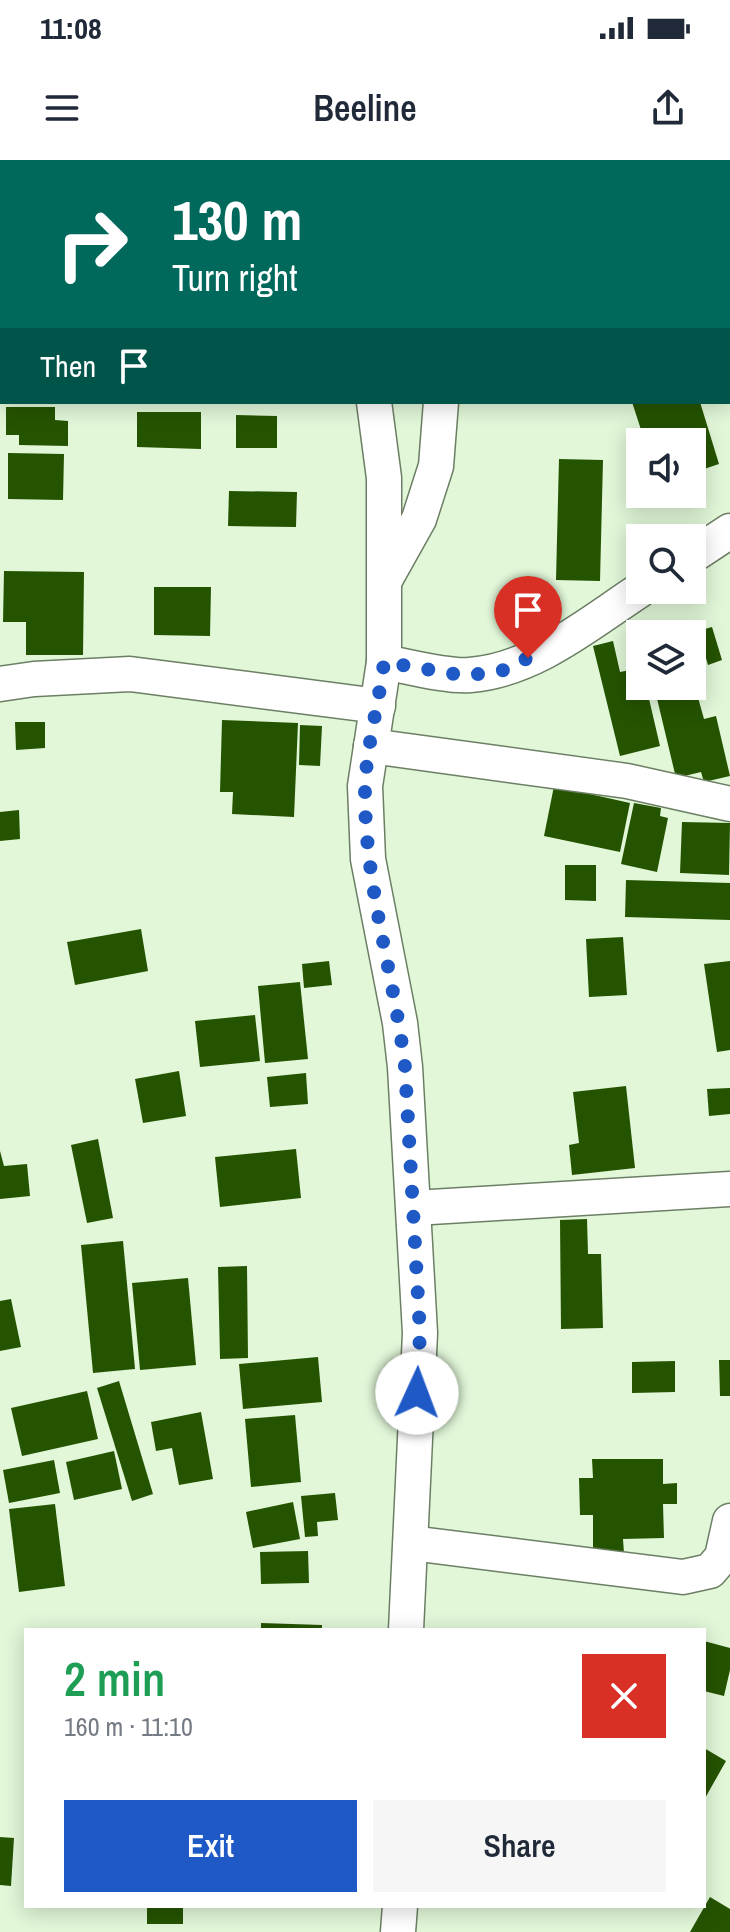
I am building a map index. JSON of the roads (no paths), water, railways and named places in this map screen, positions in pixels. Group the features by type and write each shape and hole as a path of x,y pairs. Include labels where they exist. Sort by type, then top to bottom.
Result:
{"street":[{"path":"374,404 384,478 384,662 365,786 368,859 400,1023 420,1333 406,1628"},
{"path":"384,581 419,519 436,466 441,404"},
{"path":"706,547 730,531"},
{"path":"384,662 466,676 504,670 552,647 626,599"},
{"path":"0,684 130,674 378,706"},
{"path":"371,746 627,781 730,804"},
{"path":"414,1208 730,1189"},
{"path":"411,1543 683,1577 710,1571 722,1557 730,1521"},
{"path":"398,1932 400,1908"}]}
